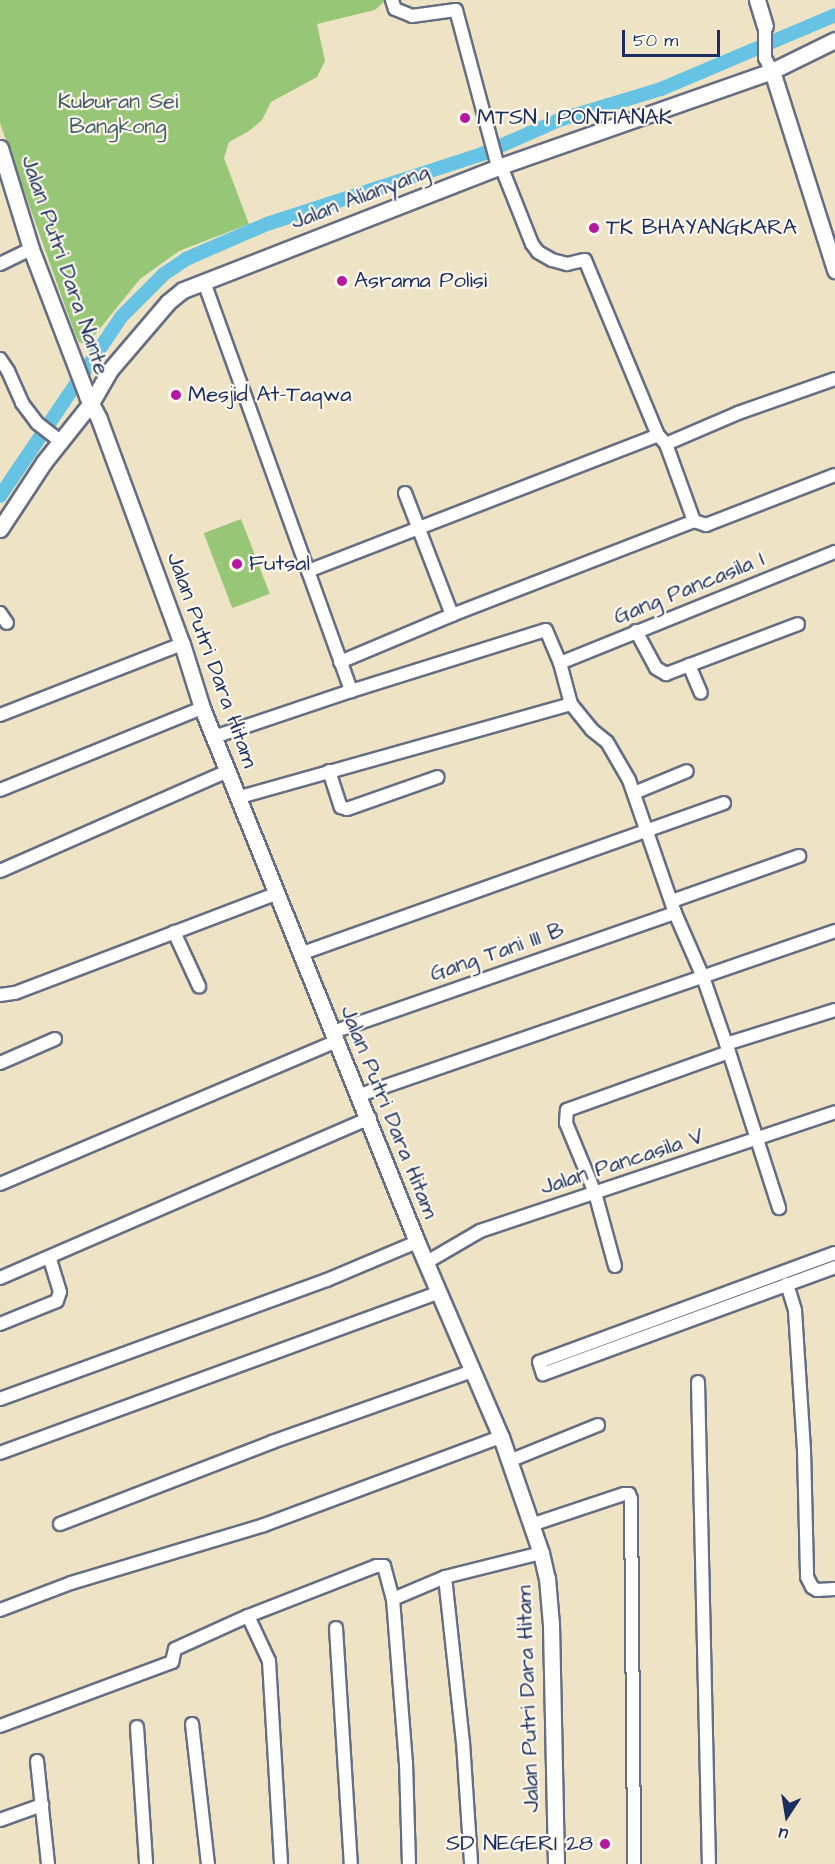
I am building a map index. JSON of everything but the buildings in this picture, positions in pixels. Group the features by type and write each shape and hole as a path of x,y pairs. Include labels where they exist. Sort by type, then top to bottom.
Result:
{"street":[{"path":"392,0 395,9 402,14 412,16 458,5 496,158 532,244 538,252 552,260 567,264 585,260 662,439 694,520"},
{"path":"757,0 765,26 769,64 835,270"},
{"name":"Jalan Alianyang","path":"0,529 57,439 110,370 168,302 183,291 496,158 835,40"},
{"name":"Jalan Putri Dara Nante","path":"0,148 5,178 89,399"},
{"path":"0,264 31,249"},
{"path":"204,282 351,691"},
{"path":"0,359 8,371 22,404 37,423 57,439"},
{"path":"308,571 662,439 835,379"},
{"name":"Jalan Putri Dara Hitam","path":"89,399 182,644 202,708 240,797 300,954 370,1118 417,1242 501,1437 541,1553 547,1578 551,1625 556,1864"},
{"path":"340,662 452,615 694,520 706,525 835,475"},
{"path":"405,493 452,615"},
{"name":"Gang Pancasila I","path":"560,663 835,552"},
{"path":"636,632 659,672 669,674 798,624"},
{"path":"214,737 546,630 560,663 571,704 592,730 611,748 634,793 645,831 703,977 728,1048 779,1208"},
{"path":"0,716 182,644"},
{"path":"689,665 701,693"},
{"path":"240,797 571,704"},
{"path":"0,790 202,708"},
{"path":"0,871 228,771"},
{"path":"329,771 341,807 347,809 438,777"},
{"path":"634,793 687,771"},
{"path":"300,954 724,803"},
{"name":"Gang Tani III B","path":"0,1184 335,1036 674,907 799,856"},
{"path":"2,992 278,893"},
{"path":"360,1095 835,931"},
{"path":"174,932 199,986"},
{"path":"615,1266 595,1193 566,1123 567,1110 728,1048 835,1010"},
{"path":"0,1062 55,1039"},
{"name":"Jalan Pancasila V","path":"427,1262 480,1231 835,1112"},
{"path":"0,1278 50,1259 370,1118"},
{"path":"0,1399 327,1280 417,1242"},
{"path":"835,1253 725,1300 543,1374 539,1362 725,1300 787,1284 835,1267"},
{"path":"0,1324 57,1301 60,1292 50,1259"},
{"path":"787,1284 795,1311 804,1450 807,1577 812,1587 817,1590 835,1589"},
{"path":"0,1453 439,1292"},
{"path":"60,1524 272,1442 473,1371"},
{"path":"698,1382 710,1864"},
{"path":"509,1461 598,1425"},
{"path":"0,1610 71,1583 264,1525 501,1437"},
{"path":"531,1525 624,1494 629,1494 631,1499 634,1864"},
{"path":"393,1599 446,1577 541,1553"},
{"path":"0,1726 172,1662 175,1649 248,1616 376,1566 386,1569 393,1599 406,1762 409,1864"},
{"path":"446,1577 463,1742 471,1864"},
{"path":"248,1616 269,1661 281,1864"},
{"path":"336,1628 351,1864"},
{"path":"192,1724 208,1864"},
{"path":"136,1727 146,1864"},
{"path":"38,1761 48,1864"},
{"path":"0,1820 42,1805"}],"green space":[{"name":"Kuburan Sei Bangkong","path":"0,0 386,0 375,10 317,24 325,61 317,77 271,102 262,120 249,131 229,142 224,158 249,224 179,251 140,279 89,342 84,344 79,342 75,334 0,123"},
{"name":"Futsal","path":"241,519 270,594 232,608 204,533"}],"waterway":[{"path":"0,496 122,316 164,274 186,259 267,224 482,154 559,120 661,89 835,15"}],"place":[{"name":"MTSN 1 PONTIANAK","path":"465,118"},
{"name":"TK BHAYANGKARA","path":"594,228"},
{"name":"Asrama Polisi","path":"342,281"},
{"name":"Mesjid At-Taqwa","path":"176,395"},
{"name":"Futsal","path":"237,564"},
{"name":"SD NEGERI 28","path":"605,1844"}]}
